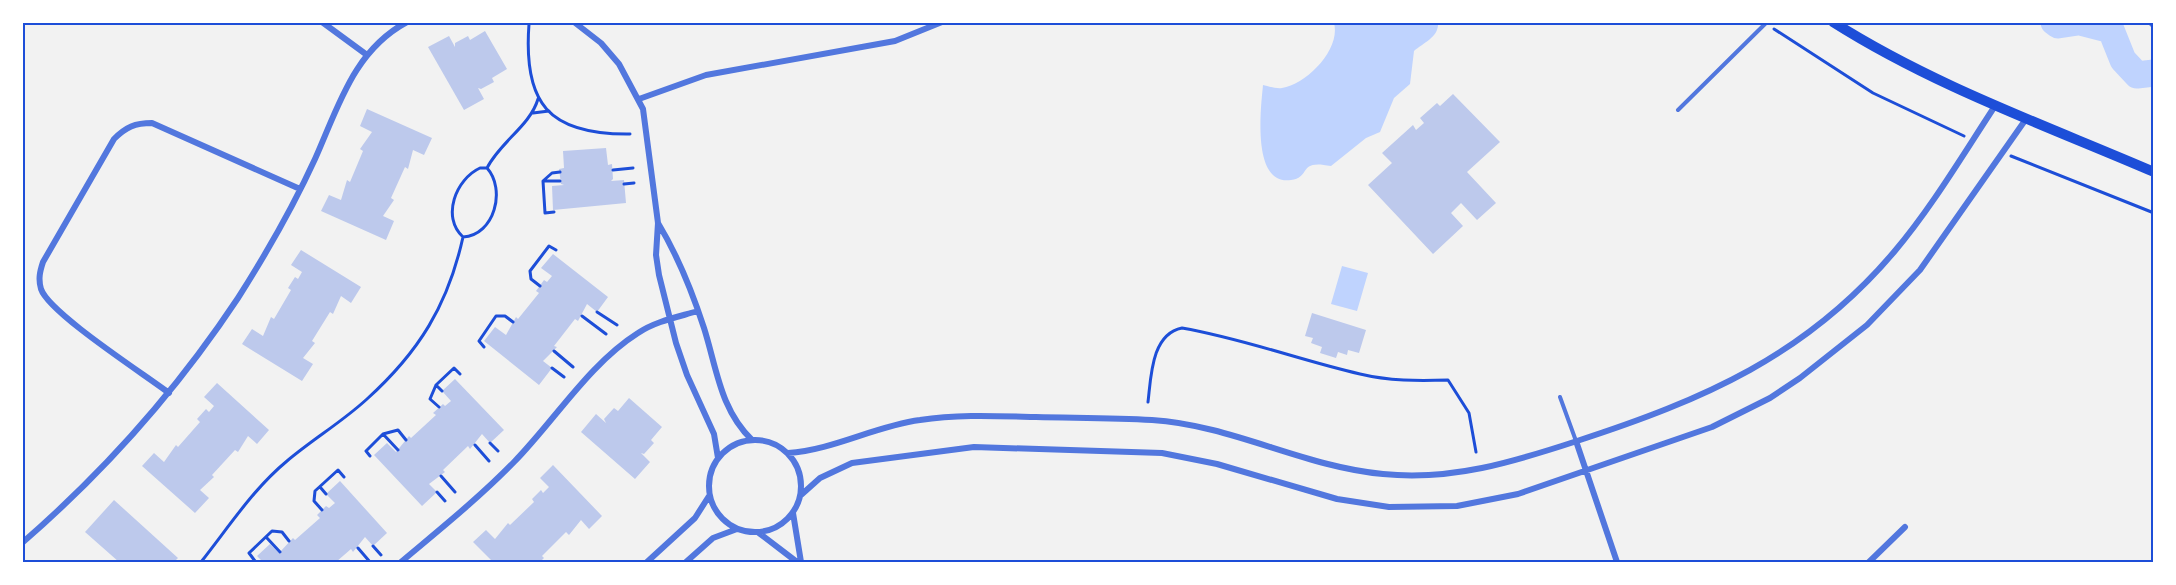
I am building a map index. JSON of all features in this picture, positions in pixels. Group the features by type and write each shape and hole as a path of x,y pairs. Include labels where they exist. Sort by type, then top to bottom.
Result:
{"main road":[{"path":"1833,22 1888,56 1995,106 2154,172"}],"street":[{"path":"322,22 367,55"},
{"path":"22,543 80,492 169,393 237,300 300,189 342,94 367,55 407,22"},
{"path":"574,22 601,43 620,64 639,99 648,130 658,223 656,255 669,319 687,375 714,434 718,458"},
{"path":"639,99 706,75 895,40 942,22"},
{"path":"788,453 811,450 896,424 939,418 985,416 1116,418 1185,424 1219,431 1330,465 1395,475 1466,472 1516,461 1682,405 1739,378 1795,343 1853,294 1892,254 1930,203 1995,106"},
{"path":"801,495 798,468 788,453 771,442 752,440 733,445 718,458 710,476 710,496 719,516 737,529 759,532 779,526 793,513 801,495 820,478 852,463 974,447 1162,453 1216,464 1337,499 1389,507 1424,508 1487,501 1586,472 1712,427 1770,398 1836,352 1867,325 1920,270 2026,119"},
{"path":"169,393 57,309 41,289 39,275 43,262 114,140 124,129 137,123 152,123 300,189"},
{"path":"658,223 673,248 698,311 727,405 735,423 752,440"},
{"path":"401,562 460,513 511,465 592,374 624,344 646,329 669,319 698,311"},
{"path":"1576,441 1617,562"},
{"path":"647,562 695,518 710,496"},
{"path":"793,513 799,562"},
{"path":"1869,562 1905,527"},
{"path":"686,562 713,538 737,529"},
{"path":"759,532 799,562"}],"lane":[{"path":"2149,22 2154,27"},
{"path":"1678,110 1766,23"},
{"path":"1560,397 1576,441"}],"path":[{"path":"1766,23 1873,93 1958,134"},
{"path":"529,24 527,63 538,99 566,123 590,132 630,134"},
{"path":"463,237 459,233 452,210 457,192 473,171 487,168 499,147 533,113 538,99"},
{"path":"533,113 550,111"},
{"path":"2013,156 2154,213"},
{"path":"463,237 474,234 482,228 494,210 498,188 487,168"},
{"path":"613,170 633,168"},
{"path":"554,212 545,213 543,182 552,173 560,172"},
{"path":"543,182 560,181"},
{"path":"624,184 634,183"},
{"path":"201,562 262,485 286,462 367,400 411,352 439,312 448,291 463,237"},
{"path":"540,286 531,279 530,271 549,246 556,250"},
{"path":"535,264 541,268"},
{"path":"597,312 617,325"},
{"path":"484,347 479,341 496,316 505,316 513,322"},
{"path":"582,316 606,334"},
{"path":"491,324 495,327"},
{"path":"1148,402 1155,351 1177,329 1182,328 1260,344 1360,374 1403,380 1448,380 1469,413 1476,452"},
{"path":"554,351 573,367"},
{"path":"438,407 430,399 436,385 454,368 460,374"},
{"path":"552,368 564,377"},
{"path":"436,385 442,391"},
{"path":"370,456 366,451 383,434 398,430 406,440"},
{"path":"383,434 398,450"},
{"path":"490,443 498,451"},
{"path":"475,445 489,461"},
{"path":"322,510 314,501 315,490 338,470 344,477"},
{"path":"441,476 456,492"},
{"path":"320,487 326,494"},
{"path":"437,492 445,501"},
{"path":"255,561 249,553 272,531 282,532 289,541"},
{"path":"266,537 280,552"},
{"path":"373,546 381,555"},
{"path":"358,548 370,562"}],"water":[{"path":"1334,23 1438,23 1438,28 1430,39 1414,51 1410,84 1394,98 1380,132 1366,138 1331,166 1313,165 1297,178 1278,179 1269,171 1261,143 1263,85 1282,88 1302,80 1311,73 1320,64 1332,44 1335,33"},
{"path":"1342,266 1368,273 1357,311 1331,304"}],"building":[{"path":"485,31 507,69 492,78 494,82 481,89 478,88 484,99 464,110 428,47 449,36 455,47 455,43 468,36 470,40"},
{"path":"1453,94 1500,142 1467,172 1496,203 1477,220 1461,203 1451,213 1463,226 1433,254 1368,185 1392,163 1382,153 1413,125 1416,130 1424,123 1420,118 1437,103 1440,106"},
{"path":"367,109 432,138 424,155 413,150 408,169 405,167 391,198 394,200 383,216 394,221 386,240 321,211 329,195 341,200 347,180 350,182 363,151 360,149 372,132 360,126"},
{"path":"606,148 608,165 612,164 613,179 611,181 624,180 626,203 553,210 552,186 564,185 561,184 559,169 564,168 563,151"},
{"path":"301,250 361,287 351,303 341,296 333,314 330,312 312,341 315,343 303,358 313,364 302,381 242,344 252,329 263,336 271,317 274,319 291,290 288,288 295,277 298,279 302,272 291,265"},
{"path":"553,254 608,297 597,312 587,304 578,321 575,319 554,346 557,347 543,361 552,368 539,385 484,341 495,327 506,335 516,317 518,319 539,293 536,291 544,280 547,282 552,276 541,268"},
{"path":"1312,313 1366,330 1359,353 1348,350 1347,355 1338,352 1336,358 1320,353 1322,347 1311,343 1313,338 1305,336"},
{"path":"455,379 504,430 490,443 482,434 470,449 468,446 443,470 445,472 429,484 437,492 422,506 374,455 387,443 396,452 409,436 411,438 436,415 433,413 443,404 445,406 451,401 442,391"},
{"path":"217,383 269,430 257,444 248,436 238,452 235,450 212,475 214,477 200,490 209,498 195,513 142,466 154,453 164,462 176,445 178,447 200,422 197,419 206,409 209,412 214,406 204,397"},
{"path":"629,398 662,427 651,440 654,443 644,454 641,453 650,462 635,479 581,432 596,414 606,423 604,419 614,408 618,411"},
{"path":"553,465 602,516 589,529 581,520 569,535 566,532 542,556 544,558 540,562 493,562 473,542 486,530 495,539 508,523 510,525 534,502 532,499 541,490 543,493 549,487 540,478"},
{"path":"340,481 387,533 373,546 365,537 353,552 351,549 336,562 263,562 257,556 270,544 279,553 293,538 295,540 320,518 317,515 326,506 329,508 335,503 326,494"},
{"path":"114,500 178,558 174,562 119,562 85,532"}],"waterway":[{"path":"2054,22 2058,25 2078,22"},
{"path":"2080,22 2111,30 2123,60 2137,75 2154,73"}]}
